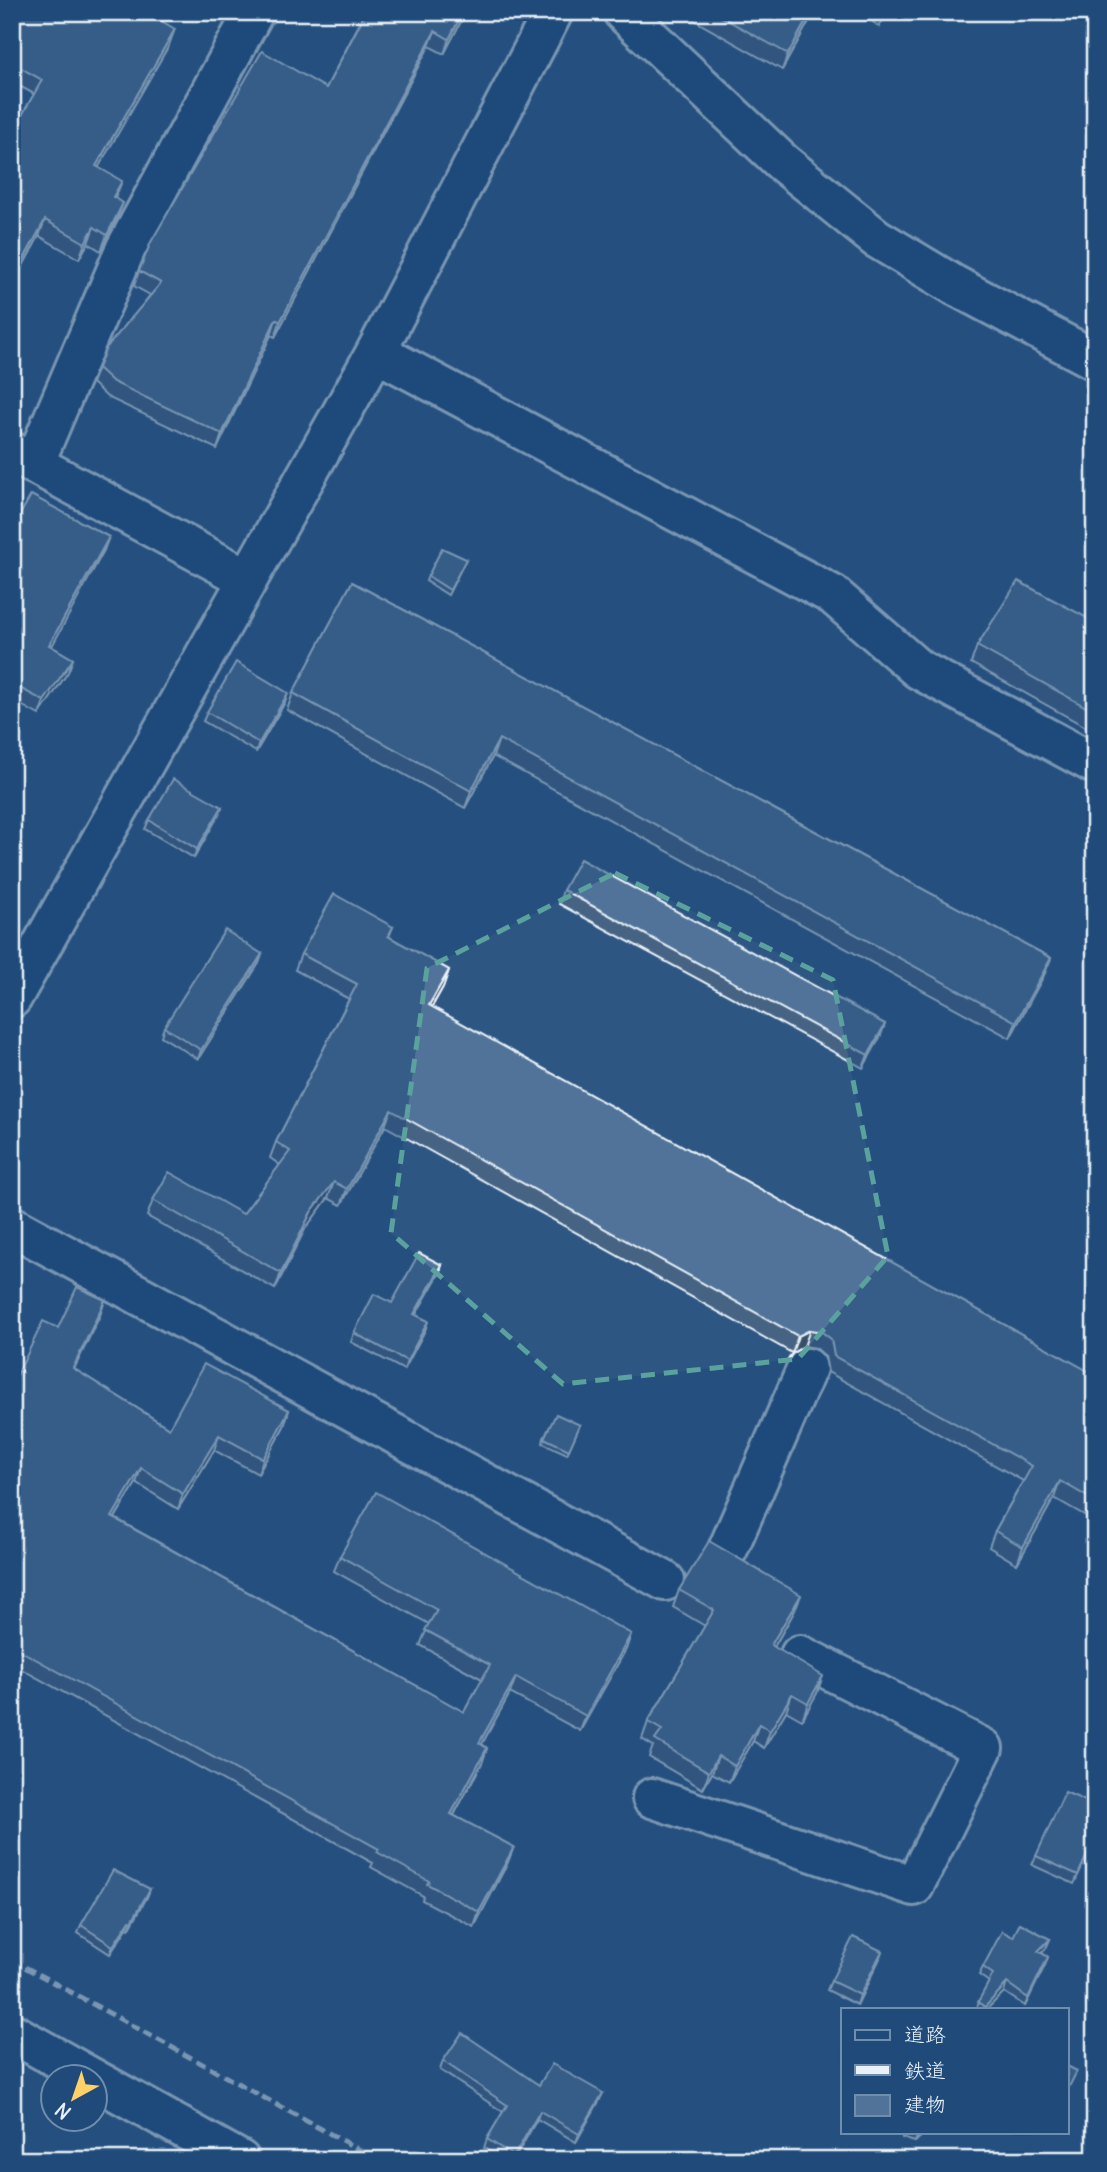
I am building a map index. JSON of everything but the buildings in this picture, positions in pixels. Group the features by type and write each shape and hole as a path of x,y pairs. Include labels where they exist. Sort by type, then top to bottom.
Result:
{"lane":[{"path":"247,579 23,458 126,248 254,12"},
{"path":"12,998 376,352 553,12"},
{"path":"623,12 782,162 876,238 954,285 1095,360"},
{"path":"376,352 833,595 918,669 1095,764"},
{"path":"12,1226 665,1581"},
{"path":"728,1549 807,1368"},
{"path":"652,1798 914,1886 983,1748 800,1655"},
{"path":"12,2033 68,2064"},
{"path":"108,2086 240,2160"}],"highlighted area":[{"path":"615,873 833,980 888,1256 798,1359 563,1384 391,1233 427,968"}],"shaded area":[{"path":"12,12 1095,12 1095,2160 12,2160"}],"railway":[{"path":"12,1960 378,2160"}]}
